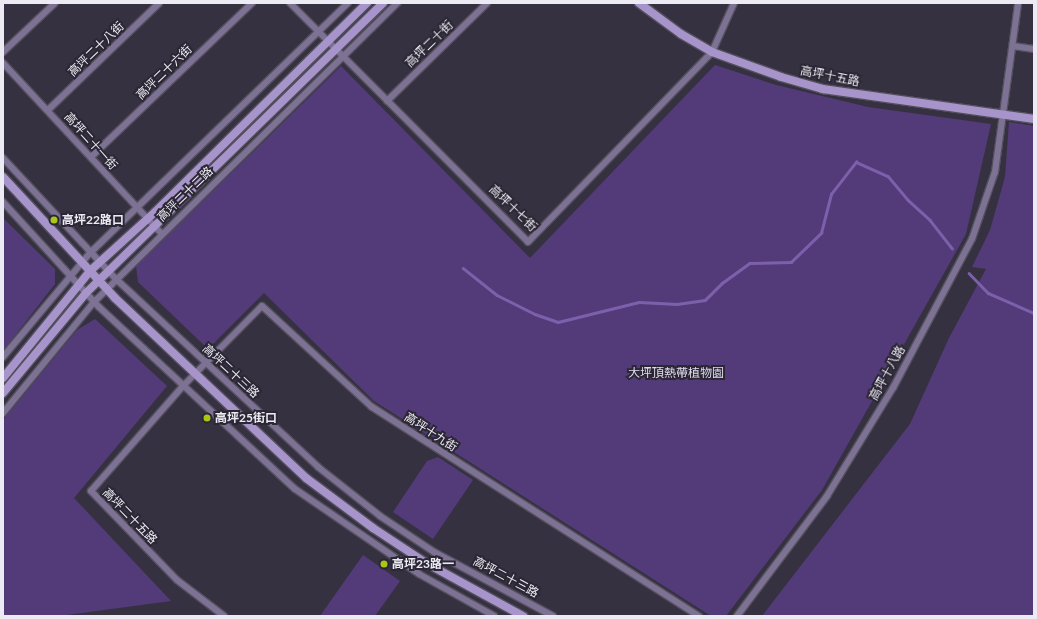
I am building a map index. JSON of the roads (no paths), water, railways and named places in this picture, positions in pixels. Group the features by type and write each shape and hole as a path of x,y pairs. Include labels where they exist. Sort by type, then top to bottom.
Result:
{"street":[{"path":"3,52 55,3"},
{"name":"高坪二十八街","path":"48,110 159,3"},
{"name":"高坪二十六街","path":"91,157 252,3"},
{"name":"高坪十七街","path":"290,3 528,242 712,52 734,3"},
{"name":"高坪二十二路","path":"3,357 70,275 90,253 348,3"},
{"name":"高坪二十二路","path":"3,378 90,271 147,219 329,42 367,3"},
{"name":"高坪二十二路","path":"3,393 98,280 383,3"},
{"name":"高坪二十二路","path":"3,413 94,302 116,279 397,3"},
{"name":"高坪二十街","path":"387,101 488,3"},
{"name":"高坪十五路","path":"639,3 681,34 712,52 781,77 823,88 1003,116 1034,119"},
{"name":"高坪十八路","path":"737,616 827,496 892,388 972,239 995,172 1018,3"},
{"path":"1013,46 1034,49"},
{"name":"高坪二十一街","path":"3,63 162,234"},
{"name":"高坪二十三路","path":"3,158 90,253 116,279 205,364 318,467 380,516 434,552 553,616"},
{"path":"3,177 81,263 107,289 194,375 306,478 373,528 426,563 523,616"},
{"path":"3,202 94,302 295,489 419,574 494,616"},
{"name":"高坪十九街","path":"183,386 262,306 372,407 699,616"},
{"name":"高坪二十五路","path":"183,386 91,491 177,580 224,616"}],"waterway":[{"path":"463,268 497,295 535,314 558,322 639,302 677,304 705,300 722,283 750,263 791,262 821,233 831,194 856,162 888,176 908,200 930,220 952,248"},
{"path":"969,273 988,293 1034,313"}],"place":[{"name":"高坪22路口","path":"54,220"},
{"name":"高坪25街口","path":"207,418"},
{"name":"高坪23路一","path":"384,564"}],"park label":[{"name":"大坪頂熱帶植物園","path":"676,373"}]}
